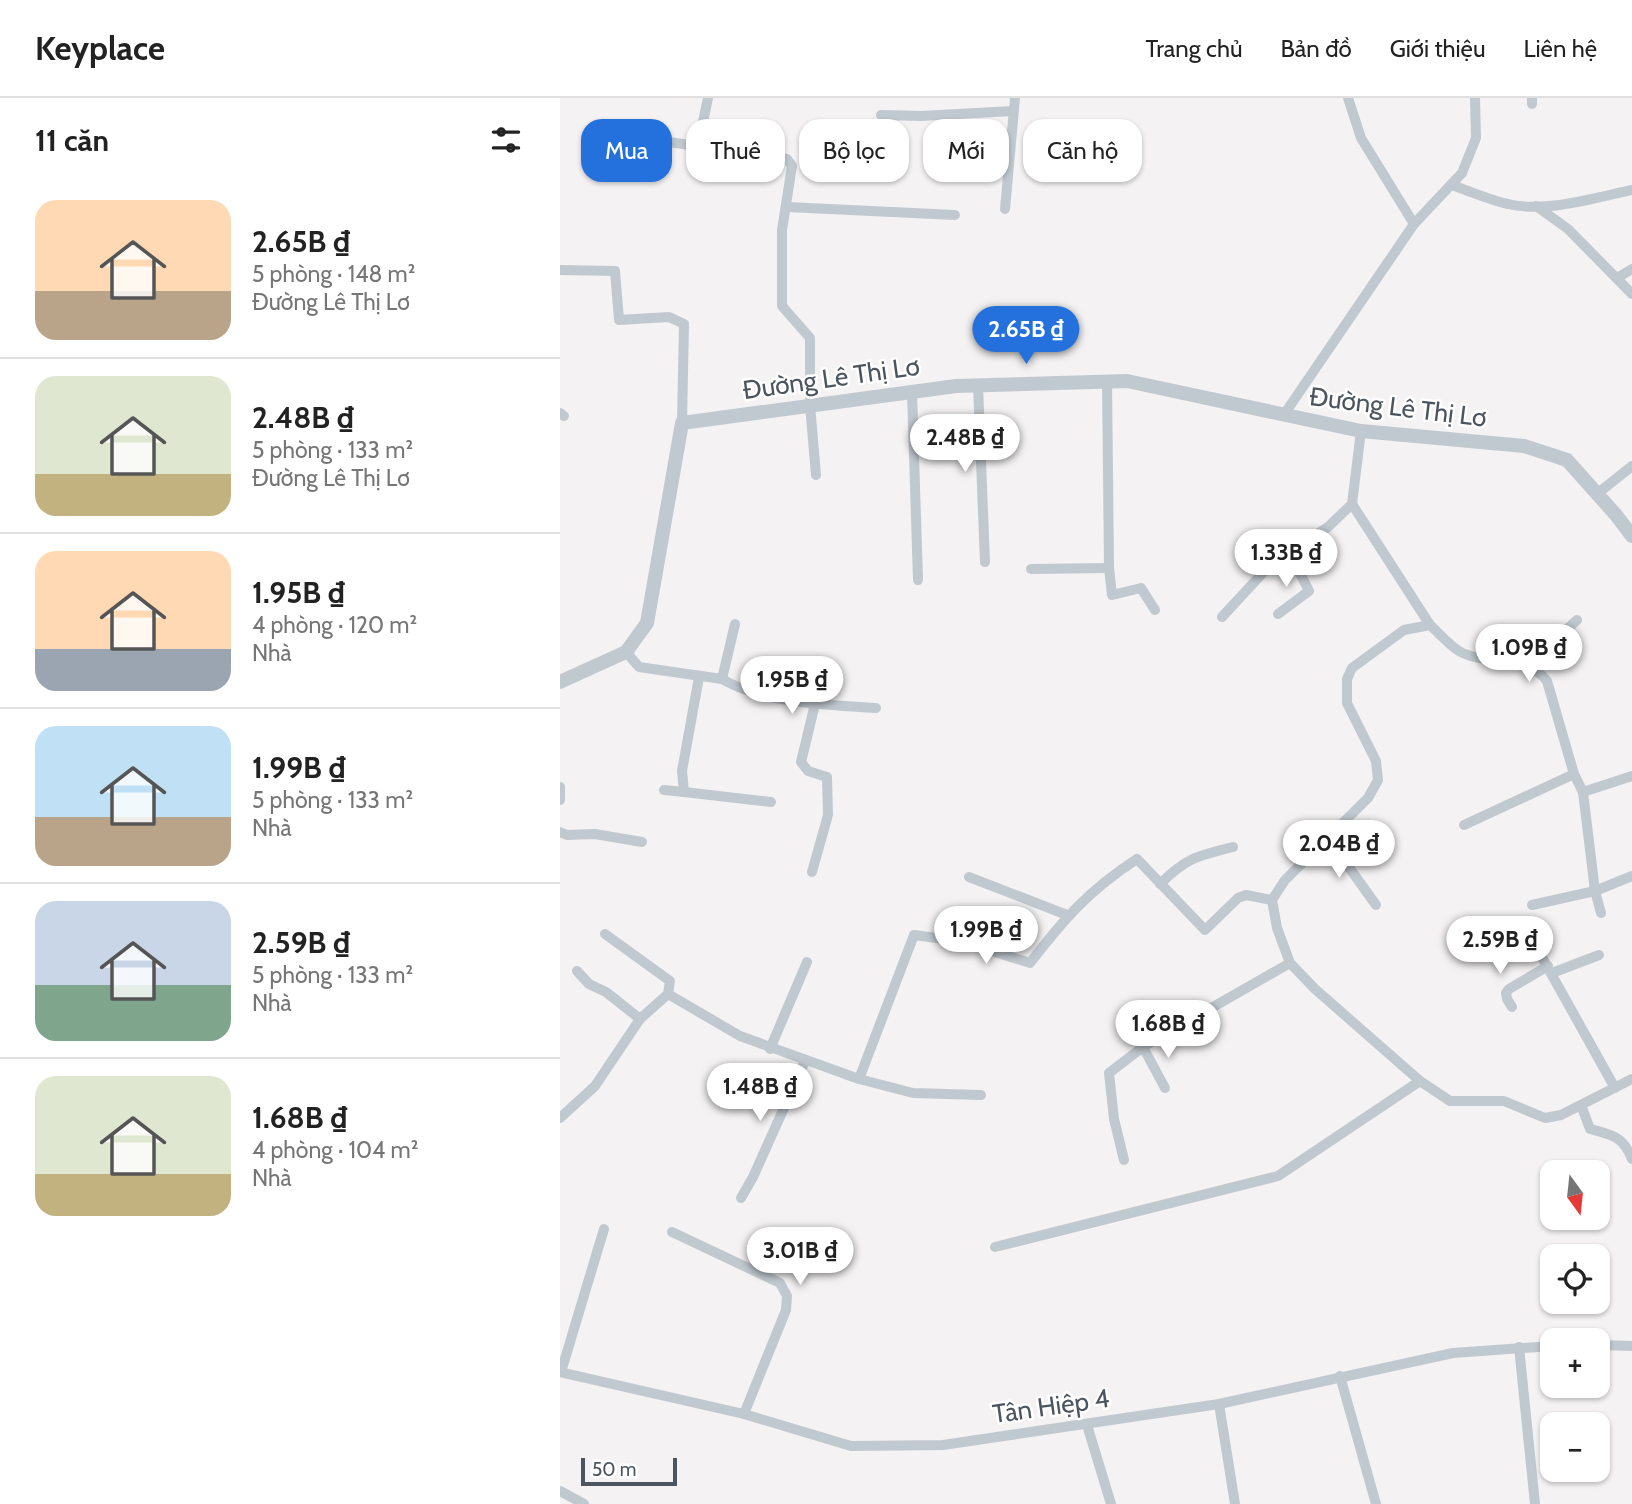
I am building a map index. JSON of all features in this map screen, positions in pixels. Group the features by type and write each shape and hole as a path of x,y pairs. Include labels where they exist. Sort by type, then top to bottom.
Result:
{"street":[{"path":"704,119 708,98"},
{"path":"1004,209 1015,98"},
{"path":"1348,98 1361,138 1414,224"},
{"path":"1283,416 1414,224 1462,173 1476,138 1475,98"},
{"path":"881,115 921,116 1013,111"},
{"path":"785,159 792,166 782,230 782,306 810,338 810,405 816,474"},
{"path":"1451,185 1509,205 1535,206 1576,202 1632,190"},
{"path":"1535,206 1568,229 1632,294"},
{"path":"787,207 955,215"},
{"path":"1617,278 1632,269"},
{"path":"560,270 615,271 619,320 669,317 684,324 682,423 647,623 626,652 560,682"},
{"path":"1107,380 1108,568 1112,595 1141,588 1155,610"},
{"name":"Đường Lê Thị Lơ","path":"682,423 978,385 1127,381 1361,431 1524,446 1567,460 1632,536"},
{"path":"978,385 985,562"},
{"path":"912,392 918,580"},
{"path":"1222,617 1272,563 1328,527 1352,504 1361,431"},
{"path":"1597,494 1632,466"},
{"path":"1352,504 1430,625 1459,651 1479,658 1528,665 1547,681 1574,774 1583,792 1595,891 1601,914"},
{"path":"1278,614 1309,591 1289,552"},
{"path":"1031,569 1108,568"},
{"path":"1528,665 1577,620"},
{"path":"722,679 735,624"},
{"path":"1430,625 1404,631 1352,668 1347,679 1347,703 1376,761 1378,780 1368,798 1285,880 1272,900 1277,928 1290,963 1315,989 1420,1081 1450,1101 1504,1101 1545,1118 1561,1115 1632,1079"},
{"path":"626,652 639,667 722,679 736,688 815,704 876,708"},
{"path":"684,792 682,771 699,677"},
{"path":"812,872 829,806 827,778 808,771 801,762 815,704"},
{"path":"1464,825 1574,774"},
{"path":"1583,792 1632,776"},
{"path":"560,788 560,800"},
{"path":"664,790 771,802"},
{"path":"560,832 567,835 595,834 642,842"},
{"path":"1328,838 1376,905"},
{"path":"1160,884 1175,869 1199,855 1233,847"},
{"path":"859,1079 914,934 960,941 1030,963 1067,915 1107,878 1137,859 1205,930 1238,898 1246,895 1272,900"},
{"path":"1532,905 1595,891 1632,876"},
{"path":"969,877 1067,915"},
{"path":"560,1118 595,1086 640,1019 668,994 670,981 605,934"},
{"path":"1539,952 1615,1088"},
{"path":"1513,1007 1507,999 1506,993 1509,989 1550,969 1599,955"},
{"path":"770,1049 807,962"},
{"path":"1124,1160 1114,1119 1108,1073 1143,1047 1290,963"},
{"path":"577,971 589,984 606,992 640,1019"},
{"path":"668,994 740,1036 859,1079 913,1093 981,1095"},
{"path":"1143,1047 1165,1088"},
{"path":"741,1198 805,1061"},
{"path":"995,1247 1278,1176 1420,1081"},
{"path":"1581,1105 1590,1129 1616,1137 1627,1147 1632,1159"},
{"path":"560,1372 604,1228"},
{"path":"672,1232 780,1283 788,1296 786,1310 744,1414"},
{"path":"1610,1345 1632,1346"},
{"name":"Tân Hiệp 4","path":"560,1372 744,1414 850,1446 943,1445 1219,1404 1453,1353 1540,1346"},
{"path":"1519,1347 1535,1504"},
{"path":"1340,1376 1376,1504"},
{"path":"1219,1404 1235,1504"},
{"path":"1087,1425 1111,1504"},
{"path":"560,1491 584,1504"}]}
